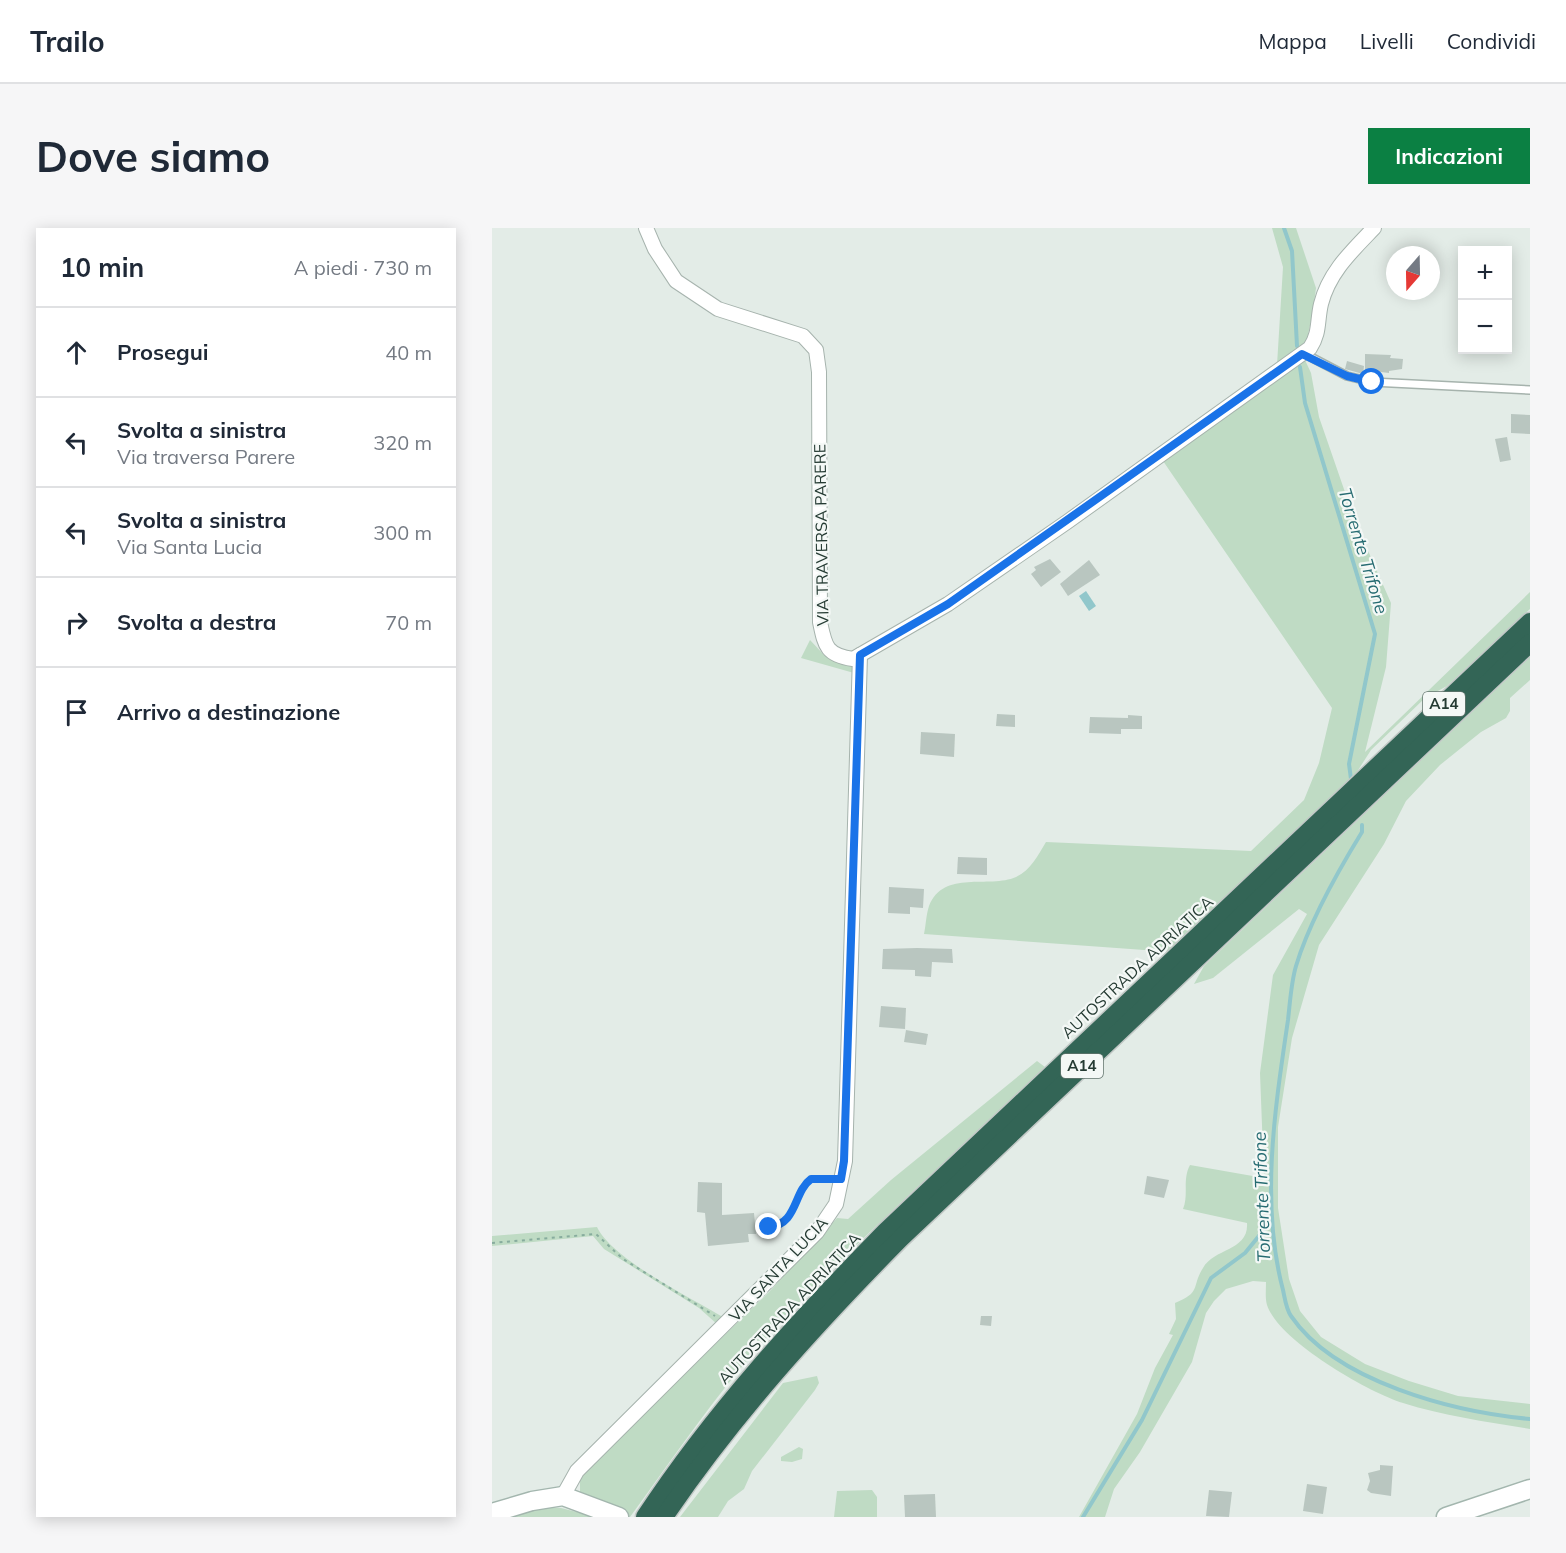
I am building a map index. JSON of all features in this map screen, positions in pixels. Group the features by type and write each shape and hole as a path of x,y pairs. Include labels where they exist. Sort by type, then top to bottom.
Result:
{"highway":[{"name":"AUTOSTRADA ADRIATICA","path":"645,1517 748,1379 814,1305 885,1232 1530,622"},
{"name":"AUTOSTRADA ADRIATICA","path":"664,1517 748,1403 837,1303 926,1214 1530,642"}],"main road":[{"path":"1446,1517 1530,1489"},
{"path":"492,1514 532,1501 563,1496 616,1516"}],"street":[{"name":"VIA TRAVERSA PARERE","path":"646,228 655,249 676,281 718,309 803,336 816,350 819,372 820,622 825,646 837,657 852,659 860,655"},
{"path":"860,655 948,604 1310,348 1319,335 1321,305 1336,268 1374,228"},
{"name":"VIA SANTA LUCIA","path":"563,1496 578,1471 728,1324 817,1232 836,1204 844,1161 860,655"},
{"path":"1530,1489 1530,1494"}],"lane":[{"path":"1302,354 1347,376 1372,382 1530,390"}],"path":[{"path":"758,1223 774,1226 784,1221 795,1210 804,1187 811,1179 841,1179"},
{"path":"492,1243 596,1234 623,1259 728,1324"}],"green space":[{"path":"1272,228 1296,228 1316,288 1307,339 1301,349 1277,365 1283,267"},
{"path":"1305,360 1311,373 1319,417 1355,521 1391,603 1386,667 1365,752 1530,592 1530,609 1447,686 1425,698 1371,750 1355,775 1172,952 924,934 929,906 936,895 945,888 968,882 1005,880 1016,877 1030,866 1046,842 1251,851 1304,800 1319,763 1332,708 1161,458"},
{"path":"810,640 824,655 851,663 854,673 801,658"},
{"path":"1530,657 1530,680 1510,698 1510,711 1506,718 1481,732 1440,765 1406,801 1384,844 1319,945 1292,1038 1278,1127 1278,1208 1289,1279 1300,1311 1321,1337 1365,1364 1409,1381 1458,1396 1530,1404 1530,1429 1434,1412 1388,1397 1348,1377 1288,1334 1267,1305 1266,1282 1253,1281 1226,1289 1206,1313 1192,1362 1140,1452 1114,1489 1105,1517 1079,1517 1137,1414 1155,1368 1173,1335 1169,1334 1176,1319 1175,1303 1193,1292 1199,1275 1208,1261 1237,1244 1246,1232 1247,1223 1183,1209 1186,1198 1186,1176 1190,1165 1264,1178 1260,1073 1273,975 1307,914 1299,909 1213,978 1194,984 1204,966"},
{"path":"1037,1061 1045,1067 837,1264 771,1333 716,1400 630,1517 580,1492 580,1478 584,1471 769,1292 837,1218 848,1219 891,1180"},
{"path":"597,1227 605,1239 635,1265 723,1317 717,1324 699,1308 604,1249 593,1236 492,1246 492,1236"},
{"path":"817,1376 819,1383 815,1390 752,1471 744,1489 728,1501 718,1517 680,1517 783,1383"},
{"path":"799,1447 803,1449 802,1459 792,1462 781,1461 781,1457"},
{"path":"872,1490 877,1497 877,1517 834,1517 837,1491"},
{"path":"537,1507 561,1508 596,1517 494,1517"}],"water":[{"path":"1086,591 1096,606 1089,611 1079,596"}],"building":[{"path":"1365,354 1391,355 1390,358 1403,359 1402,369 1389,371 1389,373 1365,370"},
{"path":"1347,361 1364,366 1363,374 1345,369"},
{"path":"1511,414 1530,415 1530,434 1511,433"},
{"path":"1507,437 1511,460 1500,462 1495,439"},
{"path":"1050,559 1061,572 1041,587 1031,574 1036,570 1034,567"},
{"path":"1089,560 1100,575 1068,596 1060,584"},
{"path":"997,714 1015,715 1015,727 996,726"},
{"path":"1128,715 1142,716 1142,729 1121,729 1121,734 1089,733 1090,717 1128,718"},
{"path":"921,732 955,734 954,757 920,754"},
{"path":"958,857 987,858 987,875 957,874"},
{"path":"889,887 924,889 923,908 910,907 910,914 888,913"},
{"path":"883,949 952,949 953,963 932,962 931,977 915,976 915,970 882,969"},
{"path":"881,1006 906,1008 905,1029 879,1027"},
{"path":"906,1030 928,1034 926,1045 904,1042"},
{"path":"1147,1176 1169,1180 1164,1198 1144,1194"},
{"path":"698,1182 722,1183 722,1215 754,1213 756,1234 748,1234 749,1242 708,1246 705,1213 697,1212"},
{"path":"981,1316 992,1316 991,1326 980,1325"},
{"path":"1380,1465 1393,1466 1391,1496 1371,1493 1367,1490 1370,1481 1368,1473 1380,1470"},
{"path":"1307,1484 1327,1487 1323,1514 1303,1511"},
{"path":"1209,1490 1232,1492 1229,1517 1206,1516"},
{"path":"935,1494 936,1517 905,1517 904,1495"}],"waterway":[{"name":"Torrente Trifone","path":"1284,228 1292,251 1297,346"},
{"name":"Torrente Trifone","path":"1300,367 1305,403 1375,634 1349,764 1351,779"},
{"name":"Torrente Trifone","path":"1362,825 1362,832 1334,880 1308,932 1296,966 1292,986 1278,1087 1271,1190 1276,1257 1287,1307 1291,1316 1311,1339 1337,1359 1366,1376 1433,1401 1530,1419"},
{"path":"1083,1517 1142,1420 1211,1278 1245,1253 1272,1220"}],"route":[{"path":"769,1227 779,1225 795,1210 804,1187 811,1179 841,1179 844,1161 860,655 948,604 1302,354 1347,376 1372,382"}]}
